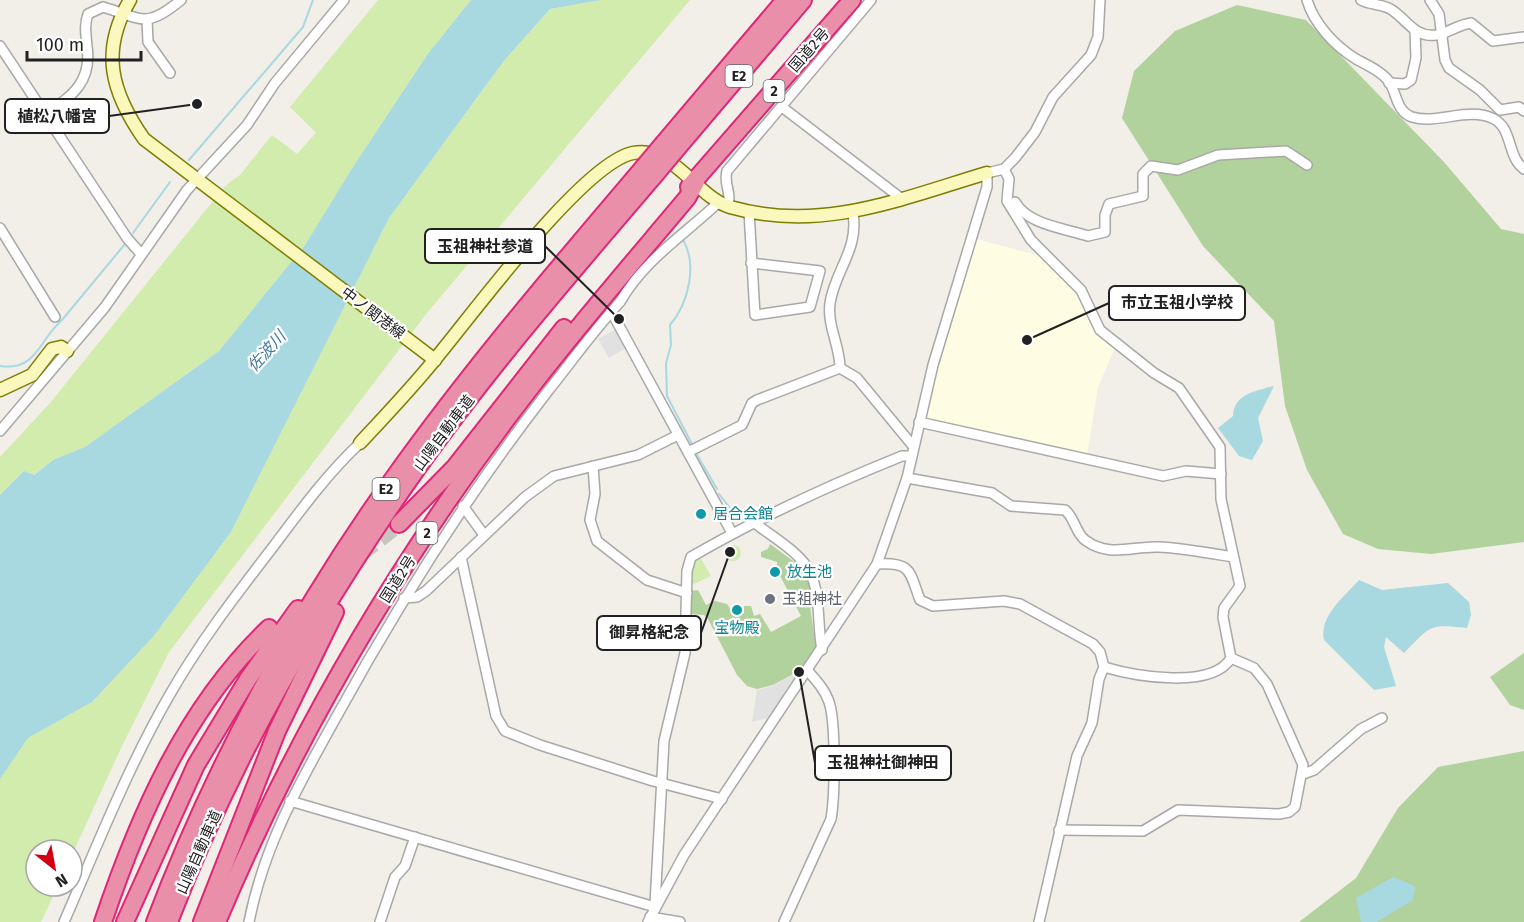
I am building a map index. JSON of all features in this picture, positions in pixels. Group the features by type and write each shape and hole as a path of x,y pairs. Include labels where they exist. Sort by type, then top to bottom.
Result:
{"highway":[{"name":"山陽自動車道","path":"169,922 192,851 247,720 318,594 362,524 480,364 669,147 785,0"},
{"name":"山陽自動車道","path":"669,147 803,0"},
{"name":"国道2号","path":"399,524 455,467 543,353 682,193 696,182 852,0"},
{"name":"山陽自動車道","path":"155,922 298,654 368,541 417,468 648,172"},
{"name":"国道2号","path":"217,922 269,810 314,721 408,562 463,480 531,386 687,198 696,182"},
{"path":"202,922 256,781 293,698 340,603 417,468"},
{"path":"125,922 180,796 218,725 340,547 362,524"},
{"path":"103,922 143,818 180,743 224,676 269,628"}],"main road":[{"name":"中ノ関港線","path":"130,0 113,38 113,71 122,102 144,139 435,360"},
{"path":"360,443 435,360 523,251 575,196 625,155 643,152 663,159 696,182 723,205 748,211 801,218 853,213 987,173"},
{"path":"0,390 32,375 52,349 61,347 67,351"}],"street":[{"path":"46,114 80,85 86,76 88,57 85,22 95,4 147,20 163,15 181,0"},
{"path":"0,431 105,307 196,180 231,146 275,83 344,0"},
{"path":"249,922 262,867 290,801 404,598 463,506 519,427 654,257 730,198 725,180 727,171 872,0"},
{"path":"680,922 649,919 684,855 877,564 907,477 919,422 987,187 987,173 1004,169 1035,132 1053,97 1091,55 1098,37 1100,0"},
{"path":"1307,0 1312,15 1326,32 1353,57 1377,71 1389,82 1402,111 1410,116 1423,119 1455,114 1494,119 1505,131 1513,156 1524,169"},
{"path":"1361,0 1392,10 1416,31 1434,36 1449,28 1472,23 1489,39 1524,37"},
{"path":"1430,0 1439,15 1445,60 1449,68 1480,90 1500,110 1519,107 1524,111"},
{"path":"147,20 148,42 170,73"},
{"path":"1389,82 1405,84 1411,80 1415,65 1416,31"},
{"path":"0,46 127,238 141,254"},
{"path":"782,107 902,199"},
{"path":"1007,190 1025,215 1088,236 1096,236 1106,232 1105,215 1109,204 1143,196 1143,174 1151,166 1178,170 1226,154 1286,151 1307,165"},
{"path":"1004,169 1010,179 1007,201 1031,240 1081,290 1100,330 1186,395 1220,447 1221,499 1240,586 1224,608 1223,617 1231,658"},
{"path":"748,211 751,263 755,315 810,307 820,272 751,263"},
{"path":"853,213 855,236 830,304 831,328 840,368 857,378 912,451"},
{"path":"0,228 55,318"},
{"path":"611,312 732,533"},
{"path":"688,452 742,424 752,403 757,400 840,368"},
{"path":"919,422 1163,476 1186,471 1221,474"},
{"path":"404,598 417,597 426,591 525,497 554,476 638,455 678,435"},
{"path":"64,922 153,726 186,668 208,634 298,514 338,463 360,443"},
{"path":"655,907 664,741 685,652 687,571 691,556 732,533 850,477 912,451"},
{"path":"593,466 595,494 590,520 597,541 647,580 687,593"},
{"path":"907,477 992,493 1011,506 1065,510 1072,516 1078,532 1085,540 1102,549 1117,551 1156,547 1233,558"},
{"path":"463,506 484,535"},
{"path":"755,523 798,557 810,572 816,592 817,627 822,650"},
{"path":"461,557 496,716 505,731 594,764 722,799"},
{"path":"877,564 900,563 907,567 920,600 924,604 933,606 1004,600 1020,604 1093,644 1100,652 1104,668 1099,679 1092,723 1077,756 1039,922"},
{"path":"1104,668 1191,680 1215,671 1231,658"},
{"path":"1059,830 1143,831 1178,810 1279,814 1289,812 1295,807 1303,765 1267,684 1254,668 1231,658"},
{"path":"784,922 831,819 836,786 829,701 808,671"},
{"path":"1303,774 1314,770 1360,729 1382,718"},
{"path":"290,801 655,907"},
{"path":"380,922 395,877 405,866 415,837"}],"shaded area":[{"path":"976,239 1041,256 1076,288 1098,332 1115,348 1098,387 1087,455 924,418"},
{"path":"616,329 626,348 609,358 598,339"},
{"path":"802,670 771,717 752,722 757,690 773,686"}],"green space":[{"path":"378,0 471,0 427,55 351,170 305,245 219,351 85,447 53,460 33,475 24,471 0,495 0,457 50,403 226,185 240,175 272,135 297,154 316,133 290,107"},
{"path":"601,0 690,0 427,313 169,652 80,838 24,838 24,898 52,898 41,922 0,922 0,779 28,738 92,702 153,637 231,532 389,218 503,62 550,9"},
{"path":"1237,5 1306,20 1444,162 1501,229 1524,234 1524,542 1431,554 1378,549 1343,534 1307,470 1285,406 1274,321 1203,246 1122,118 1134,71 1175,31"},
{"path":"770,544 804,569 813,592 810,606 816,648 803,669 773,685 757,689 747,686 737,675 708,619 704,615 691,614 690,591 698,590 706,605 715,601 727,604 736,617 744,613 744,606 751,606 754,616 760,614 771,632 801,616 777,570 777,562 761,557 761,552 768,549"},
{"path":"733,545 741,553 733,561 725,553"},
{"path":"697,557 700,557 711,576 694,584 691,583 690,570"},
{"path":"1524,653 1524,710 1510,705 1490,677"},
{"path":"1524,751 1524,922 1299,922 1356,878 1398,808 1438,767"}],"water":[{"name":"佐波川","path":"471,0 601,0 550,9 503,62 389,218 231,532 153,637 92,702 28,738 0,779 0,495 24,471 34,475 53,460 85,447 219,351 305,245 351,170 427,55"},
{"path":"1274,386 1258,418 1263,441 1252,460 1239,456 1218,428 1233,416 1237,403 1242,398"},
{"path":"1359,580 1382,590 1448,583 1469,602 1471,615 1467,628 1445,626 1431,629 1404,653 1386,637 1384,647 1396,686 1374,690 1324,640 1323,631 1329,615"},
{"path":"1393,877 1415,886 1413,900 1377,922 1361,922 1356,898"}],"waterway":[{"path":"189,160 303,27 313,0"},
{"path":"133,233 170,182"},
{"path":"683,240 690,261 689,284 682,306 670,325 671,345 666,363 667,396 694,448"},
{"path":"0,366 22,364 30,359 125,244"},
{"path":"696,453 717,489"},
{"path":"719,494 730,508"},
{"path":"734,512 746,522"}],"tunnel":[{"path":"361,554 399,524"}],"place":[{"name":"植松八幡宮","path":"197,104"},
{"name":"玉祖神社参道","path":"619,319"},
{"name":"市立玉祖小学校","path":"1027,340"},
{"name":"居合会館","path":"701,514"},
{"name":"御昇格紀念","path":"730,552"},
{"name":"放生池","path":"775,572"},
{"name":"玉祖神社","path":"770,599"},
{"name":"宝物殿","path":"737,610"},
{"name":"玉祖神社御神田","path":"799,672"}]}
